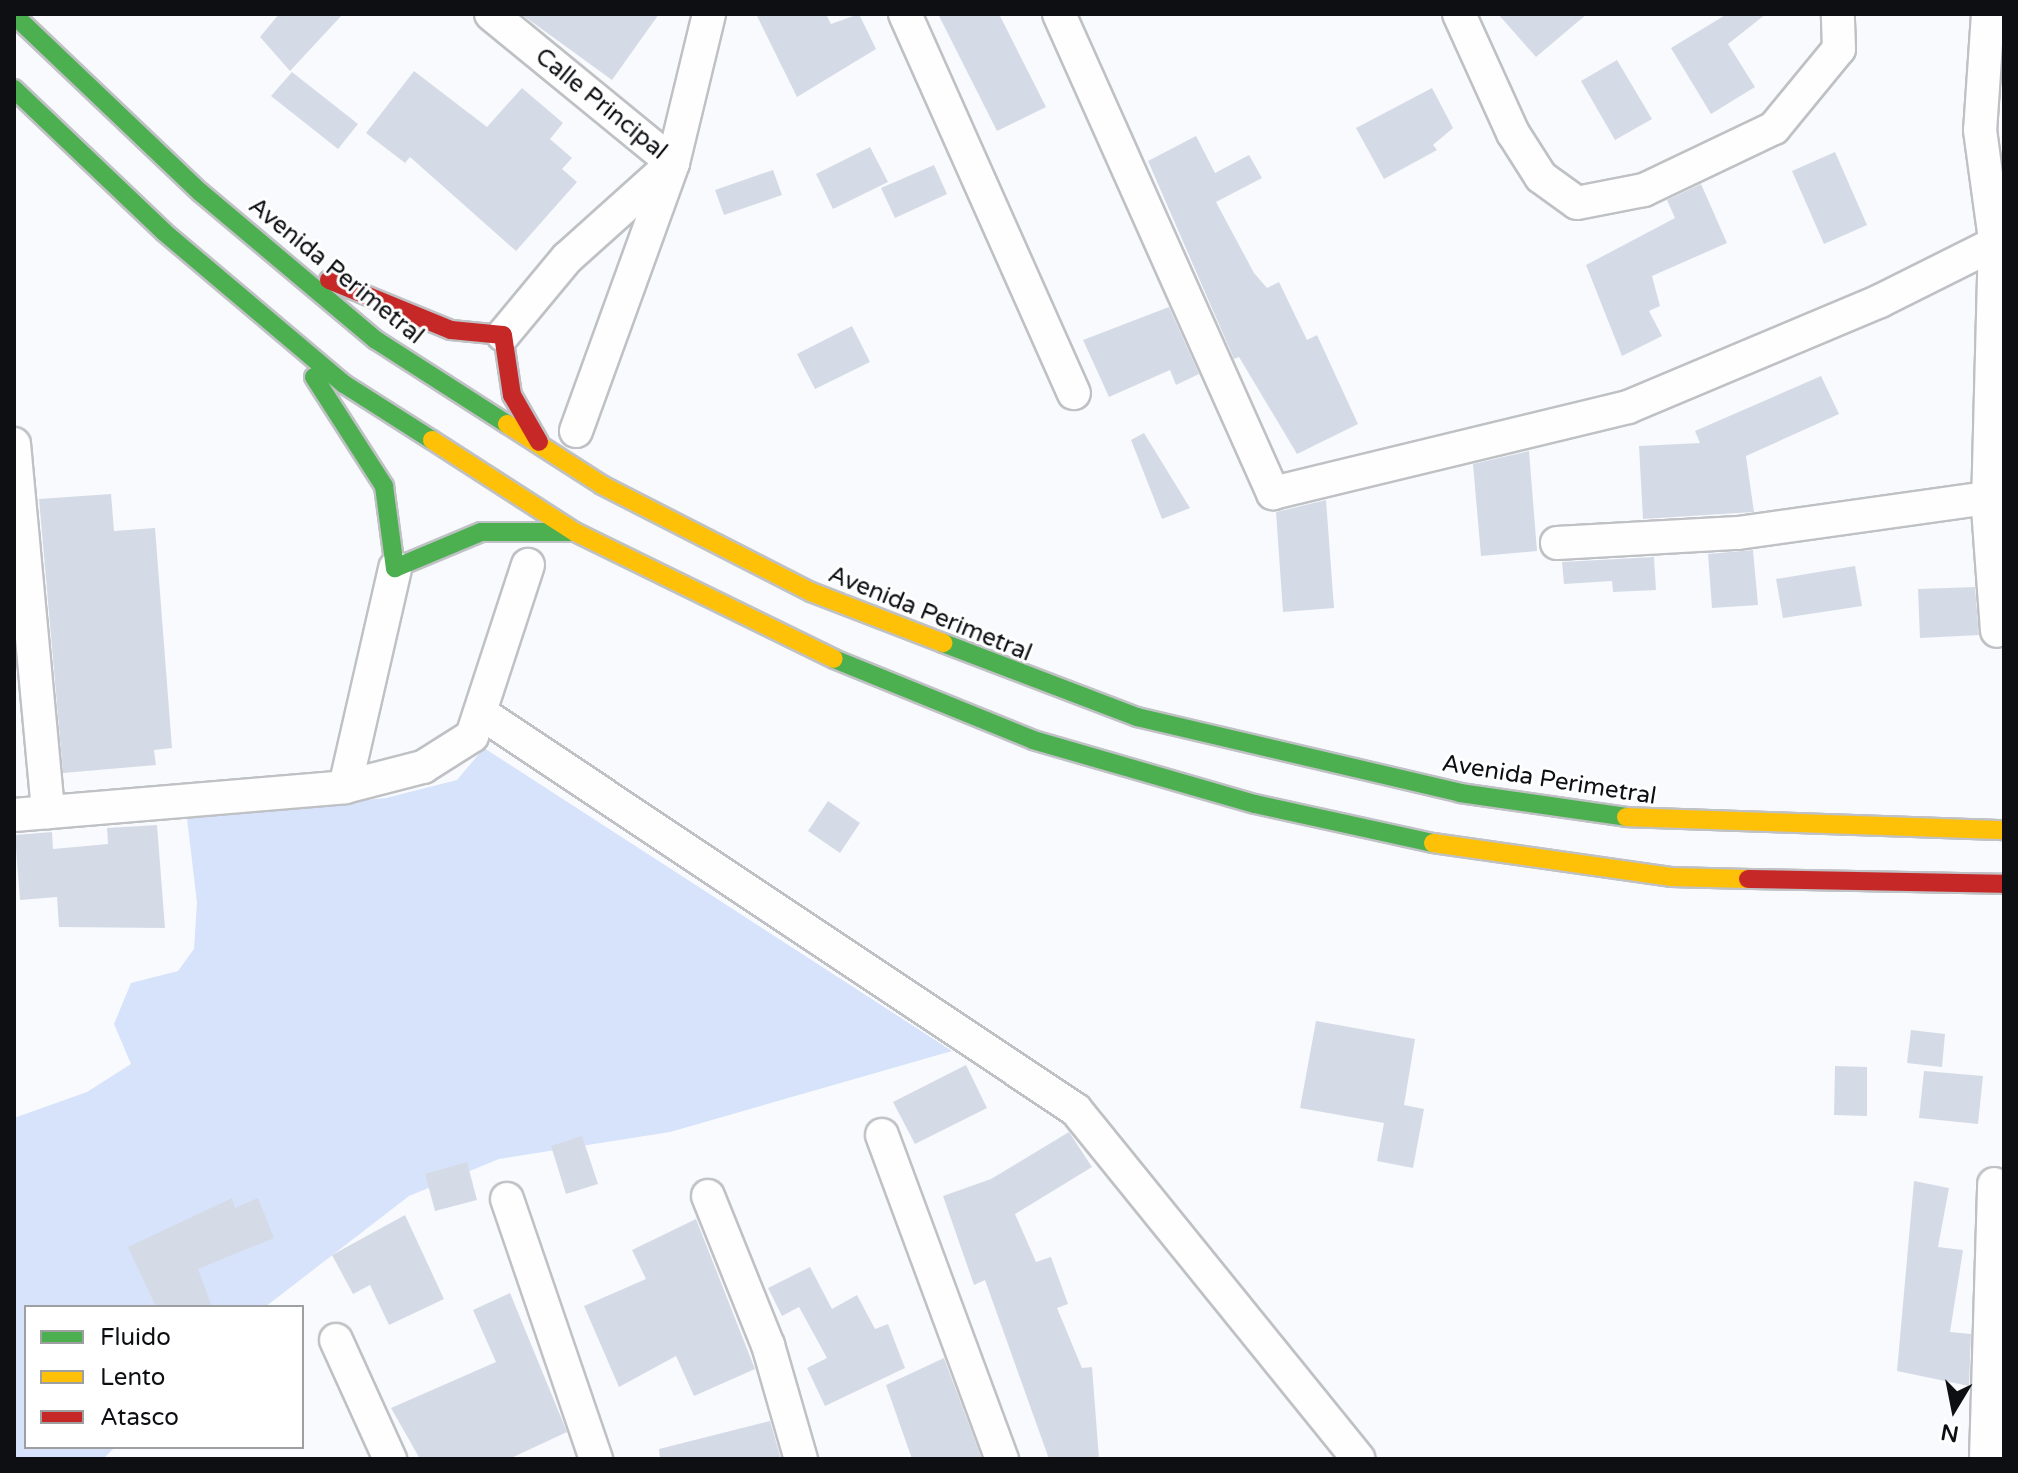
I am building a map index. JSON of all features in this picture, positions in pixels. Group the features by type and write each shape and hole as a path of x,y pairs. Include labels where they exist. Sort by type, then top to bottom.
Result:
{"main road":[{"name":"Avenida Perimetral","path":"14,15 273,252 376,340 542,447 811,592 1051,690 1253,748 1460,793 1675,824 2004,830"},
{"path":"14,89 267,319 344,384 575,532 789,641 1033,740 1255,804 1450,847 1671,877 2004,884"},
{"path":"273,252 385,306 451,330 503,335 512,395 542,447"},
{"path":"267,319 347,419 384,486 395,568 481,532 575,532"}],"street":[{"name":"Calle Principal","path":"491,14 673,163"},
{"path":"576,431 673,163 709,14"},
{"path":"905,14 1074,393"},
{"path":"1059,14 1273,493 1628,407 1880,301 1999,239"},
{"path":"1459,14 1513,133 1541,177 1577,203 1644,190 1774,128 1839,49 1838,14"},
{"path":"1988,14 1980,130 1999,239 1988,498 1997,631"},
{"path":"503,335 567,258 673,163"},
{"path":"14,444 48,812"},
{"path":"1557,543 1738,533 1988,498"},
{"path":"14,815 345,787 423,767 472,736 528,565"},
{"path":"345,787 395,568"},
{"path":"481,713 1076,1110 1359,1459"},
{"path":"882,1135 1002,1459"},
{"path":"1986,1459 1999,1320 1994,1184"},
{"path":"708,1196 768,1345 801,1459"},
{"path":"507,1199 596,1459"},
{"path":"336,1340 390,1459"}],"shaded area":[{"path":"484,748 952,1051 670,1132 499,1159 409,1196 268,1305 24,1305 24,1449 113,1449 103,1459 14,1459 14,1118 87,1092 131,1064 114,1024 131,983 178,971 194,949 197,903 187,818 386,798 457,780"}],"building":[{"path":"279,14 343,14 290,71 260,37"},
{"path":"521,14 659,14 612,80"},
{"path":"756,14 826,14 831,24 859,14 876,49 797,97"},
{"path":"938,14 999,14 1046,107 997,131"},
{"path":"1498,14 1587,14 1536,57"},
{"path":"1727,14 1766,14 1728,44 1755,87 1711,114 1671,48"},
{"path":"1617,60 1652,119 1615,140 1581,81"},
{"path":"414,71 487,127 522,88 563,123 550,139 572,158 562,169 577,182 516,251 410,157 405,163 366,133"},
{"path":"292,72 358,124 338,149 271,96"},
{"path":"1432,88 1453,128 1433,145 1437,150 1384,179 1356,128"},
{"path":"1196,136 1215,173 1249,155 1262,178 1216,202 1254,273 1267,288 1279,282 1307,340 1317,335 1358,424 1297,454 1239,357 1234,359 1148,161"},
{"path":"870,147 888,182 833,209 816,174"},
{"path":"1835,152 1867,225 1824,244 1792,171"},
{"path":"934,165 947,194 895,218 881,188"},
{"path":"773,170 782,195 724,215 715,190"},
{"path":"1701,184 1727,243 1652,276 1660,306 1649,311 1662,336 1622,356 1586,265 1675,218 1667,200"},
{"path":"1169,307 1199,374 1176,385 1170,370 1109,397 1083,340"},
{"path":"852,326 870,362 815,389 797,354"},
{"path":"1821,376 1839,414 1746,456 1754,512 1643,519 1639,446 1700,443 1695,431"},
{"path":"1144,433 1190,508 1162,519 1131,440"},
{"path":"1529,451 1537,551 1481,556 1473,464"},
{"path":"111,494 114,531 155,528 172,748 154,750 156,765 63,773 39,499"},
{"path":"1326,500 1334,608 1283,612 1276,512"},
{"path":"1753,550 1758,605 1712,608 1708,554"},
{"path":"1654,557 1656,590 1613,592 1612,581 1564,584 1562,562"},
{"path":"1855,566 1862,606 1783,618 1776,579"},
{"path":"1975,587 1979,635 1920,638 1918,589"},
{"path":"828,801 860,823 840,853 808,831"},
{"path":"157,825 165,928 59,927 57,897 20,900 15,835 52,832 53,849 108,844 107,828"},
{"path":"1316,1021 1415,1039 1404,1105 1424,1109 1413,1168 1377,1161 1384,1123 1300,1108"},
{"path":"1911,1030 1945,1034 1942,1067 1907,1063"},
{"path":"966,1065 987,1108 915,1144 893,1102"},
{"path":"1835,1066 1867,1067 1867,1116 1834,1115"},
{"path":"1924,1071 1983,1076 1978,1124 1919,1118"},
{"path":"1069,1132 1092,1167 1015,1214 1036,1262 1051,1257 1068,1304 1057,1308 1082,1368 1092,1367 1099,1459 1049,1459 985,1280 974,1285 943,1196 991,1179"},
{"path":"582,1136 598,1184 566,1194 551,1146"},
{"path":"467,1162 477,1200 435,1211 425,1174"},
{"path":"1914,1181 1949,1188 1938,1247 1963,1250 1950,1332 1971,1334 1969,1386 1897,1371"},
{"path":"232,1198 235,1208 258,1198 274,1238 198,1269 211,1305 155,1305 128,1247"},
{"path":"405,1215 444,1299 389,1325 370,1285 353,1294 332,1255"},
{"path":"696,1219 755,1369 694,1396 676,1356 619,1387 584,1306 646,1279 632,1250"},
{"path":"810,1267 832,1309 857,1295 875,1329 888,1324 905,1368 825,1406 807,1368 827,1358 799,1307 782,1316 768,1288"},
{"path":"510,1293 567,1432 509,1459 420,1459 391,1408 496,1362 473,1310"},
{"path":"944,1358 982,1459 912,1459 886,1385"},
{"path":"770,1421 781,1459 660,1459 659,1449"}],"traffic: fast":[{"path":"14,15 200,192 376,340 507,424"},
{"path":"14,89 164,232 344,384 432,440"},
{"path":"314,377 384,486 395,568 481,532 569,532"},
{"path":"943,643 1137,717 1460,793 1626,817"},
{"path":"834,659 1033,740 1255,804 1433,843"}],"traffic: slow":[{"path":"507,424 602,485 811,592 943,643"},
{"path":"432,440 575,532 834,659"},
{"path":"1626,817 2004,830"},
{"path":"1433,843 1671,877 1748,879"}],"traffic: jam":[{"path":"329,280 451,330 503,335 512,395 539,442"},
{"path":"1748,879 2004,884"}]}
